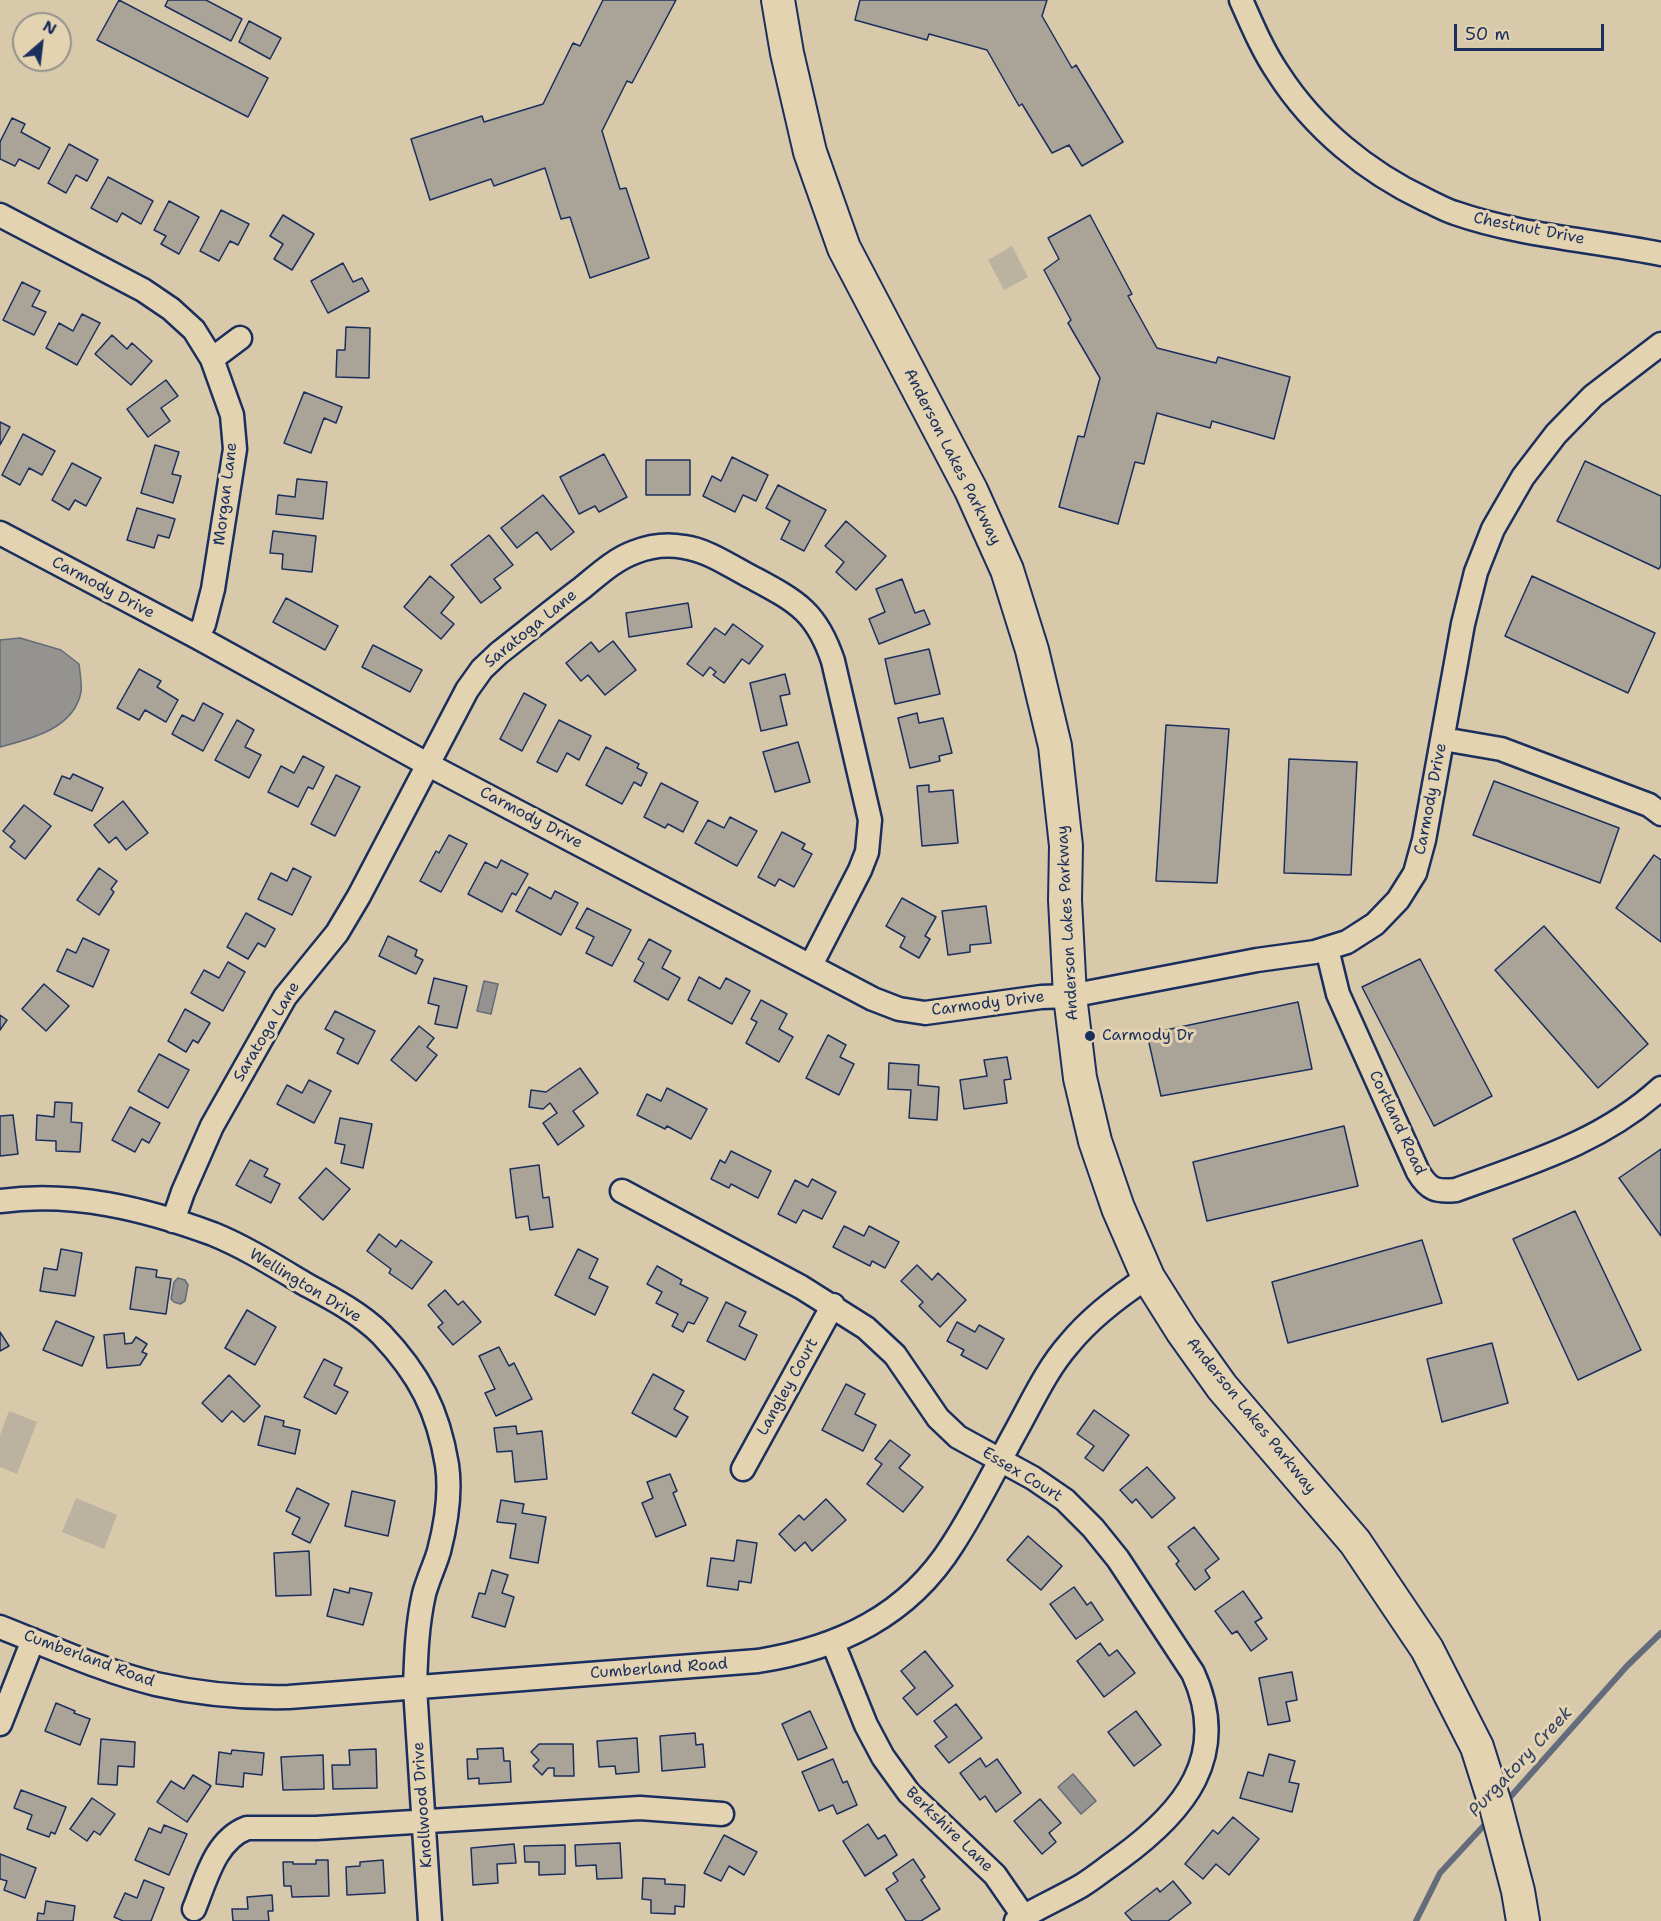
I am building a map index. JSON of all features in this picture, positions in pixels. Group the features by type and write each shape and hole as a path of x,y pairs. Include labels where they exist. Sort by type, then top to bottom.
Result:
{"street":[{"name":"Anderson Lakes Parkway","path":"778,0 787,53 810,152 844,248 971,490 1007,570 1032,650 1055,746 1066,846 1065,912 1070,996 1080,1078 1095,1141 1118,1208 1148,1277 1182,1331 1222,1387 1355,1542 1427,1648 1477,1747 1510,1859 1523,1921"},
{"name":"Chestnut Drive","path":"1241,0 1278,74 1314,118 1355,158 1402,189 1453,213 1503,226 1661,254"},
{"name":"Morgan Lane","path":"0,214 143,290 171,309 194,330 212,359 232,415 235,449 213,589 204,624 197,638"},
{"path":"212,359 240,338"},
{"name":"Carmody Drive","path":"0,534 197,638 427,764 881,1002 899,1009 925,1012 1041,997 1070,996 1327,949 1347,942 1376,924 1398,900 1415,873 1424,840 1463,624 1476,572 1493,529 1523,477 1556,434 1593,396 1661,344"},
{"name":"Saratoga Lane","path":"173,1221 197,1158 230,1093 285,997 337,933 467,690 499,652 612,564 634,552 658,546 686,547 702,552 785,595 804,609 817,623 827,642 870,820 867,852 861,870 811,965"},
{"path":"1443,739 1501,749 1649,805 1661,814"},
{"name":"Cortland Road","path":"1327,949 1338,994 1418,1172 1426,1185 1441,1192 1456,1190 1567,1150 1628,1115 1661,1088"},
{"name":"Essex Court","path":"622,1191 833,1305 867,1328 895,1356 938,1418 958,1437 1026,1474 1065,1500 1094,1528 1118,1559 1193,1673 1202,1692 1207,1716 1207,1741 1201,1765 1192,1785 1174,1811 1139,1844 1083,1885 1020,1919"},
{"name":"Wellington Drive","path":"0,1201 49,1197 80,1199 116,1205 214,1235 258,1256 347,1308 379,1332 405,1362 426,1393 440,1429 447,1468 447,1510 440,1550 425,1592 417,1631 415,1688"},
{"name":"Cumberland Road","path":"0,1627 114,1672 155,1684 200,1693 243,1698 289,1698 758,1662 791,1656 833,1643 862,1629 893,1610 924,1581 952,1545 1046,1376 1068,1345 1099,1313 1148,1277"},
{"name":"Langley Court","path":"743,1469 833,1305"},
{"path":"0,1724 33,1640"},
{"name":"Berkshire Lane","path":"833,1643 864,1721 883,1757 909,1793 940,1824 972,1850 995,1875 1020,1919"},
{"name":"Knollwood Drive","path":"415,1688 430,1921"},
{"path":"194,1909 217,1854 238,1832 255,1828 291,1829 640,1808 722,1814"}],"shaded area":[{"path":"1012,246 1028,277 1004,290 988,260"},
{"path":"20,638 61,650 79,664 81,692 77,705 60,724 37,736 0,747 0,640"},
{"path":"484,981 498,984 491,1014 477,1011"},
{"path":"178,1278 185,1280 188,1285 185,1301 180,1304 171,1299 174,1282"},
{"path":"9,1411 37,1422 17,1474 0,1467 0,1435"},
{"path":"76,1498 117,1515 104,1549 62,1532"},
{"path":"1073,1774 1096,1801 1081,1814 1058,1787"}],"building":[{"path":"119,0 268,78 248,117 97,40"},
{"path":"168,0 206,0 242,19 231,41 165,6"},
{"path":"603,0 676,0 632,83 627,81 602,131 620,189 626,188 649,258 590,278 570,217 561,219 545,168 494,186 491,179 430,200 411,139 482,116 484,122 543,104 573,43 580,46"},
{"path":"860,0 1047,0 1042,16 1072,68 1076,65 1123,142 1082,166 1069,145 1052,153 1022,104 1019,106 987,50 929,34 927,40 855,20"},
{"path":"249,21 281,38 270,59 239,42"},
{"path":"12,118 25,124 21,132 50,148 39,169 19,159 15,166 0,159 0,142"},
{"path":"69,144 98,160 87,181 76,175 66,193 48,183"},
{"path":"108,177 153,201 141,224 122,213 117,222 91,208"},
{"path":"169,201 199,217 179,254 161,244 166,236 154,230"},
{"path":"221,210 249,224 238,245 230,241 219,261 200,251"},
{"path":"283,215 314,234 292,270 274,259 283,244 270,236"},
{"path":"1090,215 1132,294 1128,296 1157,348 1216,363 1218,357 1290,377 1274,439 1212,421 1210,428 1157,413 1144,464 1135,462 1118,524 1059,507 1078,436 1084,437 1100,378 1068,323 1071,320 1044,270 1059,259 1048,238"},
{"path":"343,263 353,282 362,278 369,291 328,313 311,281"},
{"path":"22,282 40,291 32,306 46,312 34,335 3,320"},
{"path":"82,314 100,323 77,365 46,348 59,323 73,331"},
{"path":"346,327 370,328 369,378 336,377 337,350 345,350"},
{"path":"112,335 127,349 132,343 152,361 131,385 95,354"},
{"path":"166,380 178,396 161,408 170,421 148,437 127,409"},
{"path":"304,392 342,407 336,423 324,418 311,453 284,443"},
{"path":"0,422 10,427 0,445"},
{"path":"23,434 55,451 42,475 29,468 20,485 2,475"},
{"path":"155,445 179,452 172,474 181,476 173,503 141,493"},
{"path":"604,454 627,497 599,512 595,506 579,514 560,477"},
{"path":"732,457 768,475 756,501 743,495 735,512 703,496 712,476 721,481"},
{"path":"646,460 690,460 690,495 646,495"},
{"path":"1585,461 1661,496 1661,565 1659,569 1557,521"},
{"path":"72,463 101,478 86,506 75,500 69,510 52,500"},
{"path":"297,479 327,482 323,519 276,514 278,495 295,497"},
{"path":"778,485 826,510 804,551 781,539 790,521 766,508"},
{"path":"543,495 574,532 551,550 537,532 517,548 501,528"},
{"path":"137,508 175,519 169,538 158,535 154,548 127,540"},
{"path":"846,521 886,556 856,590 836,572 844,562 825,546"},
{"path":"273,531 316,536 312,572 282,569 283,554 270,553"},
{"path":"489,535 513,565 494,579 501,588 481,603 451,565"},
{"path":"430,576 454,597 441,613 454,624 441,639 404,607"},
{"path":"1532,576 1655,633 1628,693 1505,636"},
{"path":"902,579 915,613 924,610 930,624 879,644 869,619 885,612 876,589"},
{"path":"286,598 338,626 325,650 273,622"},
{"path":"688,603 692,627 629,637 626,613"},
{"path":"733,624 763,646 749,664 742,659 724,683 713,675 716,672 710,667 703,676 687,664 715,628 725,635"},
{"path":"613,641 636,670 605,695 588,675 581,681 566,663 591,642 599,652"},
{"path":"373,645 422,670 410,692 362,667"},
{"path":"929,649 940,694 895,704 885,659"},
{"path":"139,669 161,681 157,687 178,700 166,722 145,710 139,720 117,708"},
{"path":"785,674 790,694 780,696 787,725 761,731 750,683"},
{"path":"524,693 546,705 522,751 500,739"},
{"path":"203,703 223,714 203,751 172,734 182,715 194,721"},
{"path":"917,713 919,723 943,718 952,753 939,756 940,761 910,768 898,718"},
{"path":"237,720 254,730 245,747 261,755 249,778 215,760"},
{"path":"559,720 591,736 579,760 567,753 557,772 537,762"},
{"path":"1166,725 1229,729 1217,883 1156,881"},
{"path":"798,742 810,782 775,792 763,752"},
{"path":"606,747 639,764 637,768 647,773 641,786 634,782 622,804 586,785"},
{"path":"303,756 324,767 313,789 308,787 298,807 268,792 281,766 294,773"},
{"path":"1289,759 1357,762 1351,875 1284,873"},
{"path":"73,774 103,788 92,811 54,794 62,776 70,779"},
{"path":"336,775 360,787 335,836 311,824"},
{"path":"1494,781 1619,828 1600,883 1473,835"},
{"path":"661,783 698,802 683,832 668,824 665,828 644,817"},
{"path":"929,785 929,792 953,790 958,843 922,846 917,786"},
{"path":"123,801 148,833 126,850 116,837 109,843 94,825"},
{"path":"24,805 51,826 25,859 10,847 15,841 3,831"},
{"path":"730,817 757,831 737,866 695,843 708,820 724,828"},
{"path":"782,832 805,844 802,849 812,854 794,887 779,879 775,886 758,877"},
{"path":"449,835 467,844 441,892 420,881 436,851 439,853"},
{"path":"1654,855 1661,860 1661,942 1616,908"},
{"path":"501,860 528,874 516,895 512,893 502,912 468,894 485,862 497,868"},
{"path":"99,868 117,881 111,889 114,892 99,915 77,900"},
{"path":"293,868 311,877 292,915 258,899 271,873 287,881"},
{"path":"529,887 551,899 555,891 578,903 561,935 516,911"},
{"path":"902,898 936,917 925,936 930,939 919,958 900,947 905,937 886,926"},
{"path":"986,906 991,943 970,945 970,952 948,955 942,911"},
{"path":"587,908 631,930 612,966 586,953 594,937 576,928"},
{"path":"246,913 275,929 265,947 258,943 248,959 227,947"},
{"path":"1544,926 1648,1044 1598,1088 1495,970"},
{"path":"388,936 417,950 415,956 423,960 416,974 379,956"},
{"path":"83,938 109,950 93,987 57,971 67,949 76,953"},
{"path":"649,939 671,951 662,968 680,978 668,1000 634,981 644,963 638,959"},
{"path":"1420,959 1492,1096 1434,1126 1362,987"},
{"path":"228,962 245,972 223,1011 191,993 204,970 219,978"},
{"path":"699,977 720,989 726,978 750,991 732,1024 688,1000"},
{"path":"434,978 467,986 457,1028 435,1024 439,1006 428,1003"},
{"path":"44,984 69,1006 46,1031 22,1009"},
{"path":"761,1000 787,1014 779,1029 793,1037 779,1062 746,1043 757,1022 751,1019"},
{"path":"1298,1002 1312,1069 1161,1096 1147,1034"},
{"path":"185,1009 210,1023 198,1043 193,1040 186,1052 168,1041"},
{"path":"335,1011 375,1031 358,1064 337,1053 344,1039 325,1029"},
{"path":"0,1015 7,1020 0,1030"},
{"path":"419,1026 434,1038 427,1047 437,1055 416,1081 391,1060"},
{"path":"828,1035 846,1045 840,1057 854,1064 839,1095 806,1078"},
{"path":"159,1054 189,1070 168,1108 138,1091"},
{"path":"1007,1057 1011,1079 1004,1080 1007,1103 964,1109 960,1080 987,1076 984,1060"},
{"path":"889,1063 919,1065 918,1085 939,1087 937,1120 909,1118 911,1090 888,1089"},
{"path":"580,1068 598,1093 573,1111 584,1126 558,1145 543,1123 557,1113 550,1103 543,1109 529,1107 531,1090 546,1092"},
{"path":"309,1080 331,1091 314,1123 277,1104 287,1085 302,1093"},
{"path":"667,1088 707,1109 691,1139 667,1126 665,1129 637,1115 647,1094 661,1101"},
{"path":"55,1102 72,1103 71,1122 82,1123 80,1152 56,1151 56,1141 36,1140 37,1115 54,1117"},
{"path":"130,1107 160,1123 149,1143 142,1139 135,1152 112,1140"},
{"path":"13,1115 18,1154 0,1156 0,1116"},
{"path":"340,1118 372,1124 363,1168 341,1163 345,1145 335,1143"},
{"path":"1344,1126 1358,1186 1207,1221 1193,1162"},
{"path":"1661,1149 1661,1236 1619,1178"},
{"path":"731,1151 771,1171 758,1198 731,1184 729,1188 711,1179 720,1160 725,1163"},
{"path":"250,1160 268,1169 264,1176 280,1184 271,1203 236,1185"},
{"path":"539,1165 543,1198 549,1197 553,1227 530,1230 528,1216 516,1218 510,1169"},
{"path":"326,1168 350,1189 323,1220 299,1198"},
{"path":"812,1179 836,1192 822,1219 803,1210 796,1223 778,1214 795,1180 808,1187"},
{"path":"1575,1211 1641,1350 1578,1380 1513,1239"},
{"path":"844,1226 864,1236 869,1226 899,1242 885,1268 872,1261 870,1266 833,1247"},
{"path":"379,1234 396,1247 401,1240 432,1262 412,1289 389,1273 391,1269 367,1251"},
{"path":"1422,1240 1442,1303 1288,1343 1272,1282"},
{"path":"61,1249 82,1253 75,1296 40,1291 44,1268 57,1270"},
{"path":"578,1249 598,1259 589,1278 608,1287 595,1315 555,1295"},
{"path":"917,1265 932,1280 938,1273 966,1300 940,1327 919,1306 923,1302 901,1281"},
{"path":"657,1266 682,1280 680,1284 708,1298 694,1324 688,1322 683,1332 672,1326 678,1314 656,1303 662,1292 647,1284"},
{"path":"136,1267 157,1270 156,1277 171,1279 166,1314 130,1309"},
{"path":"445,1290 458,1305 463,1301 481,1322 453,1345 438,1327 443,1323 428,1305"},
{"path":"726,1302 746,1312 739,1326 757,1335 745,1360 707,1341"},
{"path":"247,1310 276,1327 255,1365 225,1348"},
{"path":"56,1321 94,1337 82,1366 43,1350"},
{"path":"957,1322 975,1332 979,1325 1004,1339 987,1369 961,1355 964,1350 947,1341"},
{"path":"0,1332 9,1346 0,1351"},
{"path":"124,1333 125,1344 132,1343 136,1337 147,1344 142,1352 147,1354 140,1365 107,1368 104,1335"},
{"path":"1492,1343 1508,1403 1442,1422 1427,1359"},
{"path":"499,1347 509,1366 514,1363 532,1399 496,1416 485,1393 495,1389 479,1356"},
{"path":"324,1359 342,1368 334,1385 348,1392 336,1414 304,1397"},
{"path":"653,1374 684,1391 674,1409 688,1417 676,1437 632,1413"},
{"path":"229,1375 260,1406 244,1422 232,1411 222,1422 202,1403"},
{"path":"846,1384 865,1394 855,1414 876,1425 863,1451 822,1430"},
{"path":"1094,1410 1129,1435 1103,1471 1085,1458 1094,1446 1077,1434"},
{"path":"265,1416 284,1421 283,1426 300,1430 295,1454 258,1445"},
{"path":"516,1426 517,1434 542,1431 547,1479 515,1482 512,1451 497,1452 494,1428"},
{"path":"890,1440 910,1455 899,1468 923,1487 903,1512 867,1484 882,1464 875,1459"},
{"path":"1147,1467 1175,1498 1152,1518 1136,1499 1132,1503 1120,1490"},
{"path":"670,1474 677,1491 673,1493 686,1525 656,1537 642,1503 653,1498 647,1482"},
{"path":"297,1488 329,1504 310,1543 292,1534 300,1518 286,1511"},
{"path":"352,1491 395,1501 388,1536 345,1526"},
{"path":"826,1499 846,1520 812,1551 805,1542 795,1551 779,1534 799,1515 804,1520"},
{"path":"501,1500 524,1504 522,1513 546,1517 538,1563 510,1558 516,1524 497,1522"},
{"path":"1194,1527 1219,1559 1205,1570 1210,1578 1195,1590 1176,1564 1179,1561 1168,1547"},
{"path":"1028,1536 1062,1566 1041,1590 1007,1560"},
{"path":"737,1540 757,1543 751,1583 739,1581 738,1590 707,1586 711,1558 734,1561"},
{"path":"309,1551 311,1595 276,1596 274,1553"},
{"path":"492,1570 508,1575 502,1593 514,1597 505,1627 472,1617 479,1593 485,1594"},
{"path":"1074,1587 1087,1605 1091,1602 1103,1620 1076,1639 1050,1604"},
{"path":"350,1588 372,1593 363,1625 327,1616 334,1589 349,1593"},
{"path":"1243,1591 1262,1618 1255,1622 1267,1639 1251,1651 1237,1631 1232,1634 1215,1611"},
{"path":"1100,1643 1109,1656 1117,1650 1135,1673 1104,1697 1077,1661"},
{"path":"925,1651 953,1686 917,1715 903,1698 915,1688 901,1671"},
{"path":"1292,1672 1297,1700 1286,1702 1290,1721 1268,1725 1259,1678"},
{"path":"56,1703 90,1719 80,1745 45,1731"},
{"path":"956,1704 982,1738 949,1763 935,1746 947,1737 934,1721"},
{"path":"810,1711 827,1748 798,1760 782,1724"},
{"path":"1136,1711 1161,1745 1134,1766 1108,1732"},
{"path":"695,1733 696,1745 703,1744 705,1767 662,1771 660,1736"},
{"path":"637,1738 639,1772 616,1774 615,1766 599,1767 597,1741"},
{"path":"101,1739 135,1742 134,1767 118,1766 117,1785 98,1784"},
{"path":"539,1744 573,1744 574,1776 554,1776 554,1768 548,1768 542,1775 533,1766 539,1760 531,1752"},
{"path":"503,1748 504,1761 510,1761 511,1782 479,1784 479,1778 468,1779 467,1759 478,1759 477,1749"},
{"path":"376,1749 377,1788 333,1789 332,1765 350,1765 349,1750"},
{"path":"232,1750 264,1753 262,1775 244,1773 243,1787 216,1784 219,1752 231,1754"},
{"path":"1269,1754 1295,1761 1289,1782 1299,1784 1292,1812 1240,1798 1248,1772 1263,1776"},
{"path":"323,1755 324,1789 283,1790 281,1757"},
{"path":"980,1758 986,1767 997,1759 1021,1793 996,1812 985,1796 980,1800 960,1773"},
{"path":"833,1759 843,1783 847,1781 857,1805 837,1814 833,1805 819,1811 802,1772"},
{"path":"193,1775 211,1786 187,1822 157,1802 171,1781 184,1789"},
{"path":"21,1790 66,1807 55,1834 51,1832 49,1837 27,1829 32,1815 14,1808"},
{"path":"92,1798 115,1814 100,1835 94,1831 87,1841 70,1829"},
{"path":"1040,1799 1061,1823 1049,1833 1056,1842 1042,1854 1014,1821"},
{"path":"1233,1817 1259,1839 1229,1875 1216,1864 1203,1879 1185,1864 1213,1830 1218,1834"},
{"path":"868,1824 878,1839 885,1835 897,1855 865,1876 843,1841"},
{"path":"164,1825 187,1834 169,1875 135,1860 149,1828 161,1833"},
{"path":"724,1835 757,1852 744,1875 729,1866 721,1881 704,1873"},
{"path":"620,1843 622,1878 597,1879 596,1865 576,1866 575,1845"},
{"path":"514,1844 516,1863 497,1864 498,1883 473,1885 471,1848"},
{"path":"565,1845 565,1874 539,1875 539,1862 525,1862 524,1846"},
{"path":"0,1854 36,1868 25,1898 4,1890 7,1881 0,1879"},
{"path":"913,1859 925,1877 921,1880 940,1909 921,1921 906,1921 886,1889 898,1881 893,1873"},
{"path":"316,1860 328,1860 329,1896 292,1897 291,1886 284,1886 283,1862 316,1864"},
{"path":"383,1860 385,1893 347,1895 346,1867 360,1866 360,1862"},
{"path":"643,1878 665,1879 665,1884 685,1885 684,1907 675,1906 675,1914 651,1913 651,1900 642,1899"},
{"path":"144,1880 164,1888 151,1921 123,1921 114,1917 125,1893 137,1898"},
{"path":"1173,1881 1191,1903 1168,1921 1132,1921 1125,1913 1157,1888 1160,1892"},
{"path":"272,1895 273,1911 268,1911 269,1921 233,1921 232,1909 248,1909 247,1897"},
{"path":"46,1901 75,1906 73,1921 37,1921 38,1913 44,1914"}],"waterway":[{"name":"Purgatory Creek","path":"1504,1804 1627,1666 1661,1633"},
{"name":"Purgatory Creek","path":"1416,1921 1440,1873 1489,1820"}],"place":[{"name":"Carmody Dr","path":"1090,1036"}]}
